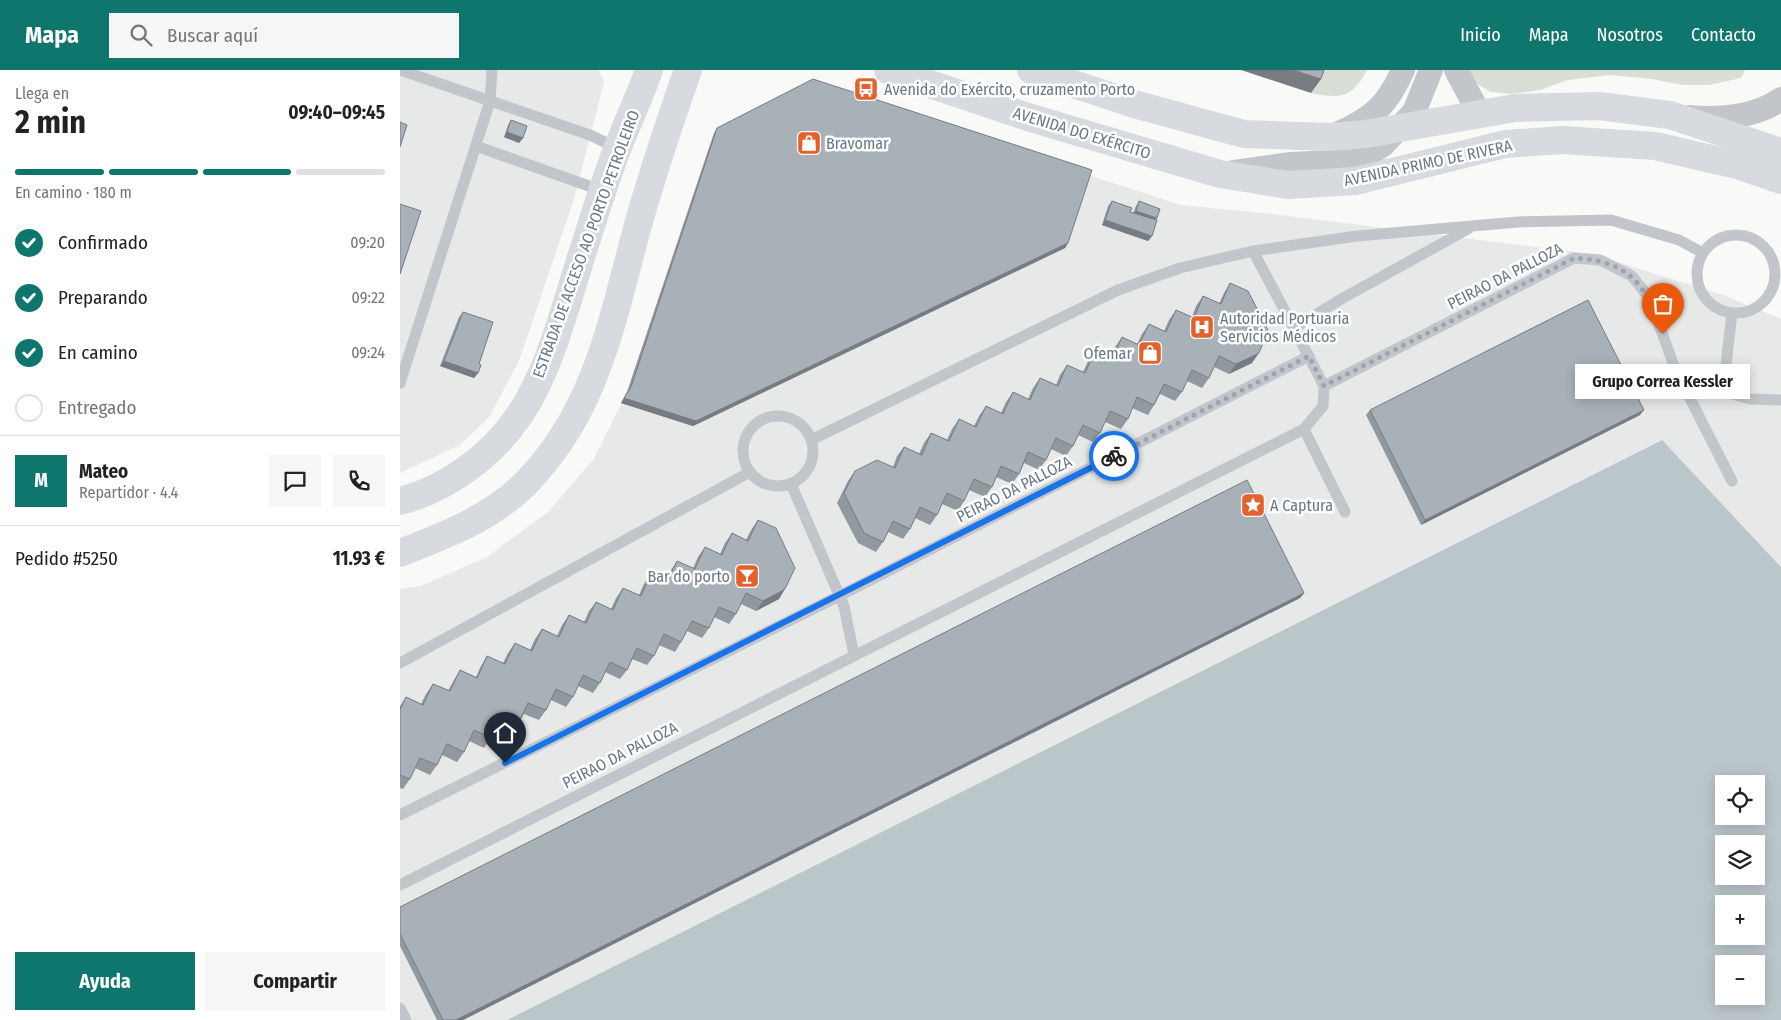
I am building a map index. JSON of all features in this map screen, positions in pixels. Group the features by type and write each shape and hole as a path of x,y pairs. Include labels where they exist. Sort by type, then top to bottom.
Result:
{"main road":[{"name":"ESTRADA DE ACCESO AO PORTO PETROLEIRO","path":"400,501 420,496 455,477 487,452 516,420 536,384 552,343 617,148 649,70"},
{"path":"400,553 446,536 493,510 524,485 555,450 580,410 599,365 656,160 688,70"},
{"name":"AVENIDA DO EXÉRCITO","path":"888,70 1030,118 1220,174"},
{"path":"1031,70 1134,104 1244,134 1331,137 1399,128 1479,113 1556,106 1599,106 1670,115 1781,152"},
{"name":"AVENIDA PRIMO DE RIVERA","path":"1220,174 1288,186 1356,181 1506,144 1562,140 1655,146 1737,166 1781,180"},
{"path":"617,148 656,160"}],"street":[{"path":"1331,137 1363,122 1381,108 1393,92 1403,70"},
{"path":"1220,174 1292,164 1353,161 1370,154 1383,145 1414,112 1431,70"},
{"path":"1456,70 1479,113"},
{"path":"1670,115 1706,119 1740,115 1772,106 1781,99"}],"lane":[{"path":"400,70 590,135 617,148"},
{"path":"400,382 490,101 492,70"},
{"path":"476,146 603,190"},
{"path":"812,440 1118,290 1180,268 1253,251 1358,236 1518,222 1611,220 1679,240 1703,253"},
{"path":"1294,328 1343,298 1472,226"},
{"path":"1733,235 1746,237 1759,243 1769,253 1778,281 1762,303 1746,312 1732,313 1713,307 1704,297 1698,286 1698,266 1703,253 1721,238 1733,235"},
{"path":"1253,251 1324,386"},
{"name":"PEIRAO DA PALLOZA","path":"400,885 1304,428 1323,406 1324,386 1574,258 1600,260 1632,276 1650,299 1675,369 1732,481"},
{"path":"1723,391 1728,363 1732,313"},
{"name":"PEIRAO DA PALLOZA","path":"400,815 839,596 1309,356"},
{"path":"1675,369 1723,391 1750,399 1781,400"},
{"path":"772,416 785,416 797,421 806,429 812,440 813,456 809,468 802,477 791,484 767,485 758,481 750,472 743,458 743,446 747,433 761,420 772,416"},
{"path":"1304,428 1345,512"},
{"path":"400,663 750,472"},
{"path":"791,484 839,596 854,655"},
{"path":"400,1008 406,1020"}],"shaded area":[{"path":"400,70 599,70 604,82 574,199 519,361 489,417 460,445 400,473"},
{"path":"1318,70 1367,70 1356,86 1350,91 1338,96 1330,96 1311,93"},
{"path":"1463,70 1745,70 1741,78 1709,85 1683,85 1652,79 1610,75 1568,80 1540,90 1511,94 1491,92 1466,77"},
{"path":"714,133 1088,175 1181,205 1263,213 1592,254 1723,295 1781,319 1781,567 1661,440 507,1020 400,1020 400,589 421,586 487,557 549,511 594,459 627,392"},
{"path":"1662,440 1781,567 1781,1020 507,1020"}],"building":[{"path":"1293,70 1324,70 1321,79"},
{"path":"813,79 1092,170 1068,243 696,421 624,398 631,387 717,128"},
{"path":"511,120 527,126 523,138 507,132"},
{"path":"400,122 407,125 400,147"},
{"path":"1112,201 1132,208 1130,212 1157,220 1152,236 1105,220"},
{"path":"1139,201 1160,209 1157,218 1136,211"},
{"path":"400,204 421,211 400,274"},
{"path":"1230,283 1248,291 1268,330 1259,353 1236,364 1219,356 1209,378 1192,370 1182,392 1164,384 1154,405 1137,397 1128,419 1110,411 1100,433 1083,425 1073,446 1056,438 1046,460 1028,452 1019,474 1001,466 992,487 974,479 964,501 947,493 937,515 920,507 910,529 893,521 883,542 864,533 844,493 855,471 877,460 895,468 904,447 922,455 931,433 949,441 959,419 976,427 986,406 1003,414 1013,392 1030,400 1040,378 1058,386 1067,365 1085,373 1095,351 1112,359 1122,337 1139,345 1149,324 1166,332 1176,310 1194,318 1203,296 1221,304"},
{"path":"1588,300 1644,410 1425,520 1370,410"},
{"path":"463,312 493,322 479,364 481,365 478,373 444,361"},
{"path":"1247,480 1304,593 456,1020 443,1020 400,934 400,907"},
{"path":"758,520 776,528 795,568 785,589 763,601 746,593 736,614 719,607 709,628 692,621 681,642 664,634 654,656 637,648 627,670 610,662 600,683 583,675 573,697 556,689 546,710 528,703 518,724 501,716 491,738 474,730 464,752 447,744 437,765 420,758 410,779 400,775 400,710 406,697 423,705 433,684 450,691 460,670 477,678 487,656 505,664 515,643 532,651 542,629 559,637 569,615 586,623 596,602 613,610 623,588 641,596 651,574 667,582 677,561 695,569 705,547 722,555 732,533 748,541"}],"way so far":[{"path":"1114,456 1309,356 1324,386 1574,258 1600,260 1632,276 1650,299 1663,334"}],"place":[{"name":"Avenida do Exército, cruzamento Porto","path":"866,89"},
{"name":"Bravomar","path":"809,143"},
{"name":"Autoridad Portuaria Servicios Médicos","path":"1202,327"},
{"name":"Grupo Correa Kessler","path":"1663,334"},
{"name":"Ofemar","path":"1150,353"},
{"name":"A Captura","path":"1253,505"},
{"name":"Bar do porto","path":"747,576"}],"route":[{"path":"505,763 1114,456"}]}
